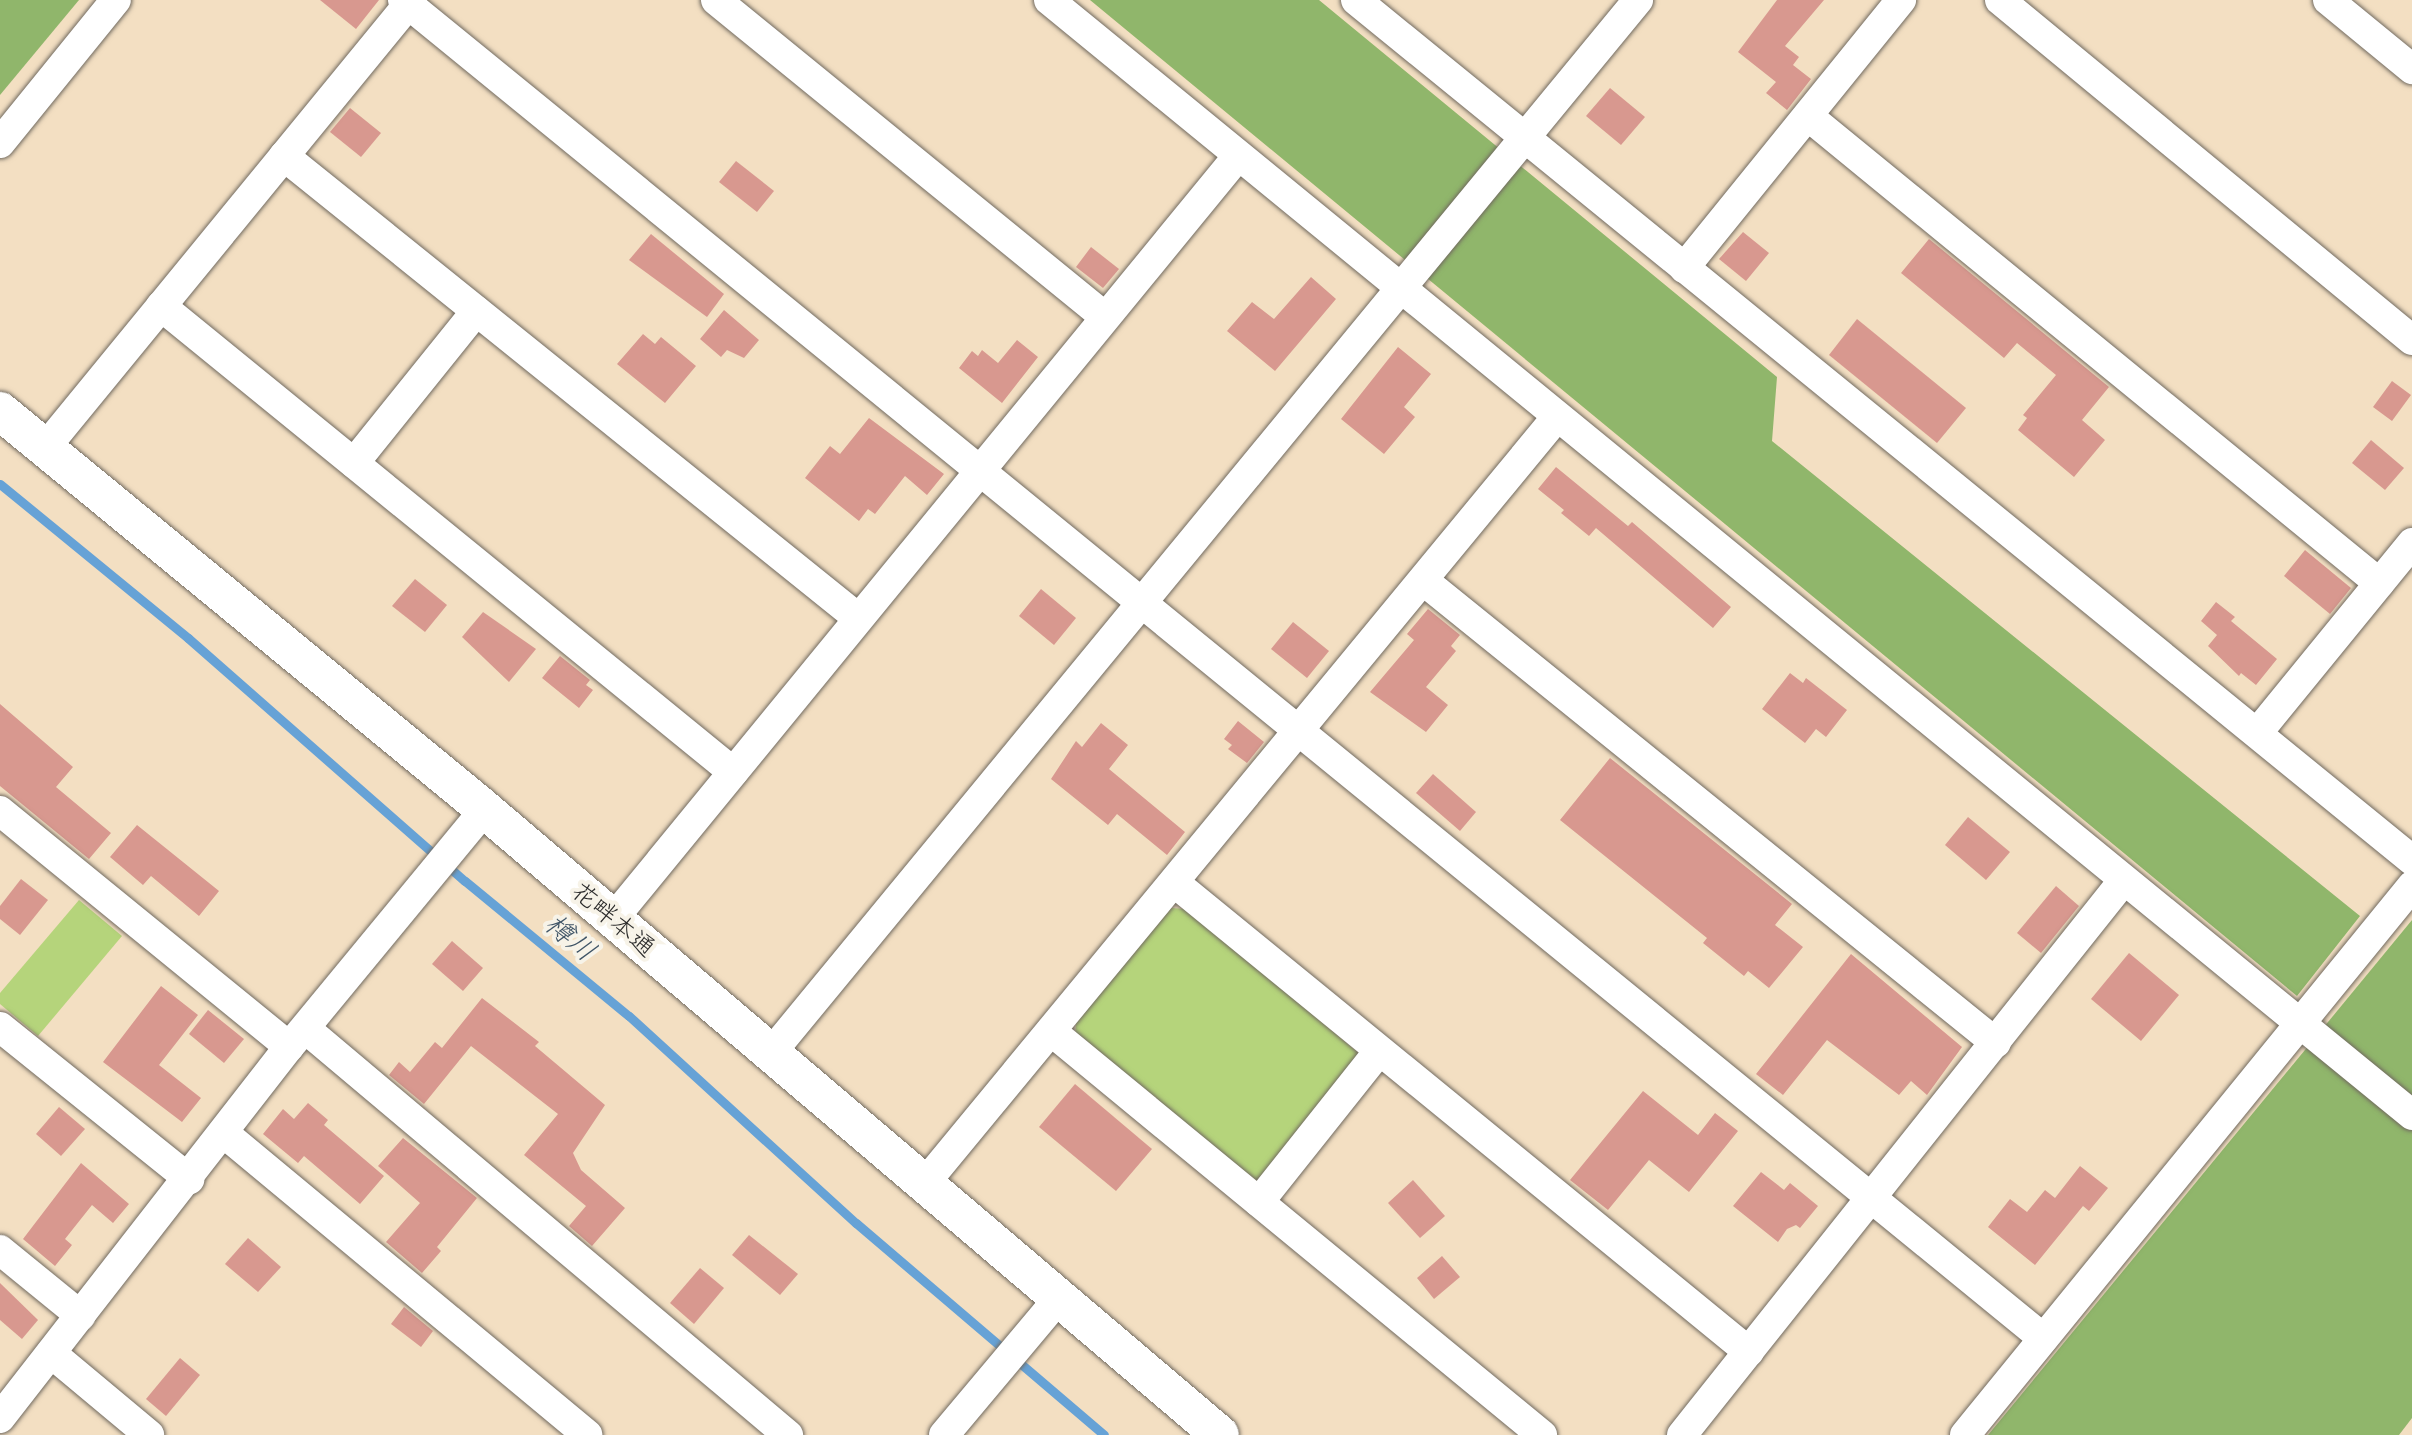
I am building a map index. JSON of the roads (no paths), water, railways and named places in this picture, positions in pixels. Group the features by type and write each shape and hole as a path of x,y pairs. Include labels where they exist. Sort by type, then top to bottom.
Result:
{"street":[{"path":"0,143 116,0"},
{"path":"716,0 1105,317"},
{"path":"1049,0 2412,1116"},
{"path":"1356,0 2412,860"},
{"path":"771,1053 1638,0"},
{"path":"1684,268 1901,0"},
{"path":"2000,0 2412,340"},
{"path":"2328,0 2412,69"},
{"path":"45,448 408,2 2043,1338"},
{"path":"1808,116 2379,583"},
{"path":"284,156 858,618"},
{"path":"614,918 1238,156"},
{"path":"162,306 732,772"},
{"path":"354,464 476,310"},
{"name":"花畔本通","path":"0,411 485,810 924,1184 1048,1311 1220,1435"},
{"path":"924,1184 1301,732 1556,418"},
{"path":"2258,732 2412,543"},
{"path":"1424,581 1996,1043"},
{"path":"0,1418 298,1039 485,810"},
{"path":"0,811 298,1039 788,1435"},
{"path":"1682,1435 2123,881"},
{"path":"1175,884 1749,1352"},
{"path":"1965,1435 2412,886"},
{"path":"0,1027 189,1179"},
{"path":"1051,1031 1542,1435"},
{"path":"1260,1202 1379,1051"},
{"path":"225,1134 587,1435"},
{"path":"0,1250 81,1316"},
{"path":"944,1435 1048,1311"},
{"path":"51,1354 148,1435"}],"waterway":[{"name":"樽川","path":"0,484 188,638 465,881 629,1016 856,1223 1104,1435"}]}
